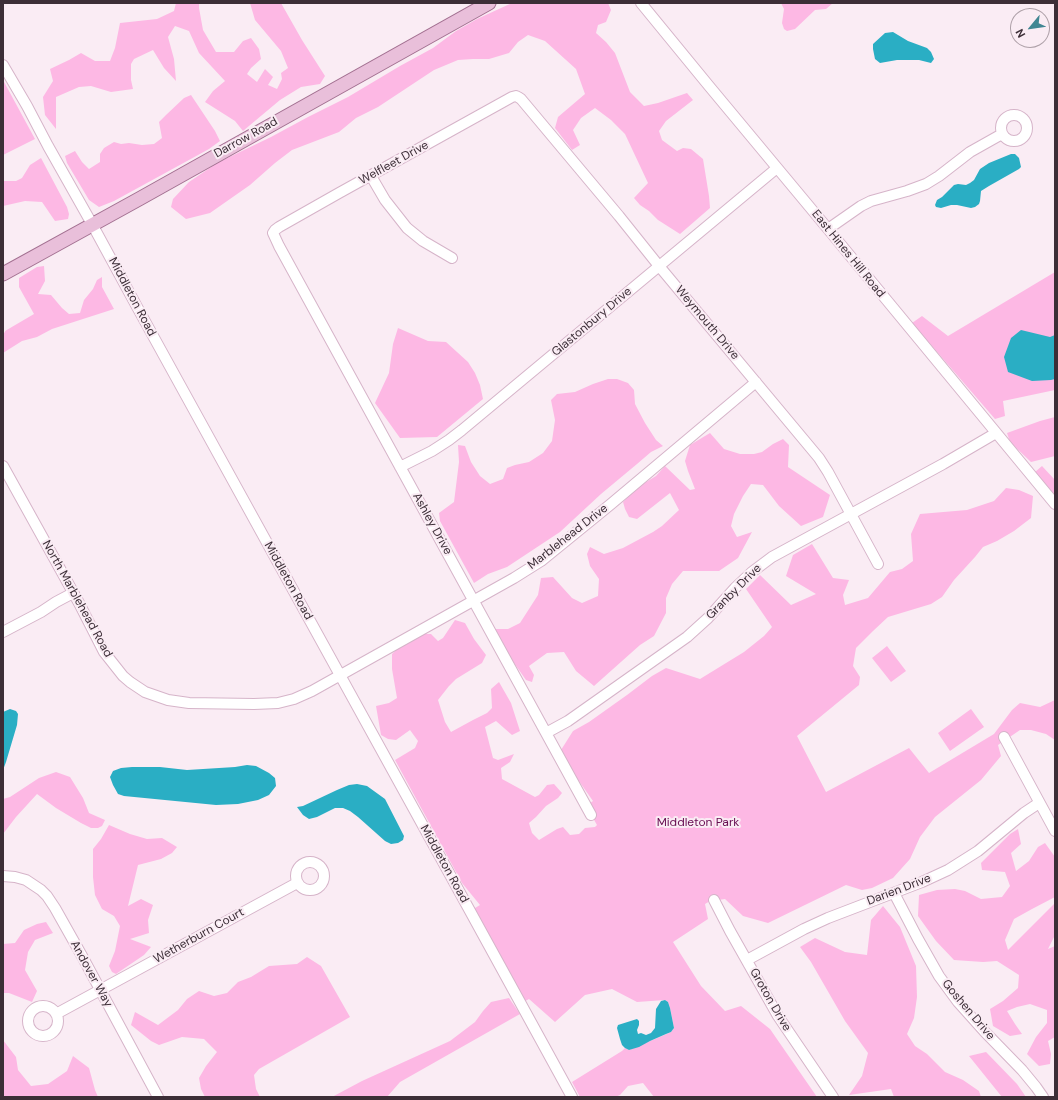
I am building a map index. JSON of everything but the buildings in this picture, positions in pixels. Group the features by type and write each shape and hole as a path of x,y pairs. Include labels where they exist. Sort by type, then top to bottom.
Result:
{"main road":[{"name":"Darrow Road","path":"3,274 487,4"}],"street":[{"name":"East Hines Hill Road","path":"641,3 1055,504"},
{"name":"Middleton Road","path":"3,65 27,106 572,1097"},
{"name":"Welfleet Drive","path":"273,233 279,227 516,96"},
{"name":"Weymouth Drive","path":"516,96 521,99 614,210 819,458 878,564"},
{"path":"828,229 861,206 871,201 926,184 970,152 1002,134"},
{"name":"Glastonbury Drive","path":"400,467 432,451 453,437 777,168"},
{"path":"372,176 385,200 408,228 423,240 452,258"},
{"name":"Ashley Drive","path":"273,233 591,815"},
{"name":"Marblehead Drive","path":"340,675 529,569 548,556 756,382"},
{"name":"Granby Drive","path":"546,733 568,721 686,637 708,618 734,588 772,557 943,464 996,433"},
{"name":"North Marblehead Road","path":"3,466 104,652 123,676 146,692 168,700 189,703 278,703 294,699 312,691 340,675"},
{"path":"3,632 73,594"},
{"path":"1004,737 1055,831"},
{"name":"Darien Drive","path":"747,960 822,920 922,882 948,870 978,851 1039,802"},
{"name":"Andover Way","path":"3,876 26,880 47,896 55,908 158,1097"},
{"name":"Wetherburn Court","path":"56,1014 297,883"},
{"name":"Goshen Drive","path":"894,893 939,976 958,1002 984,1032 1022,1070 1044,1097"},
{"name":"Groton Drive","path":"714,900 778,1016 833,1097"}],"green space":[{"path":"176,3 199,3 203,30 216,52 234,52 243,41 251,38 259,49 261,59 247,74 257,82 265,69 273,77 268,85 277,89 282,79 281,73 288,68 281,51 255,20 250,3 281,3 325,76 320,84 301,87 280,100 243,131 235,121 205,102 213,91 225,81 199,53 189,31 175,26 168,37 174,59 176,81 164,68 153,50 134,59 131,64 131,80 133,89 111,92 91,86 79,87 56,97 56,129 45,115 43,97 53,81 50,69 81,53 95,61 110,61 115,48 120,23 157,19 174,11"},
{"path":"512,3 608,3 611,10 606,22 598,25 596,33 615,53 630,92 644,106 687,93 693,100 666,121 659,131 662,140 677,151 683,148 691,149 703,159 710,208 680,234 658,220 634,198 648,183 625,134 611,120 595,108 581,118 573,130 580,145 572,150 555,128 558,117 585,94 576,69 545,41 528,35 518,42 509,53 489,59 458,60 434,70 378,107 356,118 339,132 292,150 250,185 210,213 186,219 171,207 173,199 189,182 217,163 348,97 433,48 456,31 477,19"},
{"path":"781,3 833,3 826,9 815,10 795,29 787,31 784,29 782,23 784,9"},
{"path":"3,80 35,139 3,155"},
{"path":"191,95 220,141 209,149 114,201 99,207 89,200 67,163 65,156 75,151 82,162 89,169 100,162 100,154 104,148 114,142 121,144 154,144 162,138 159,122 184,98"},
{"path":"41,158 67,207 69,214 68,219 55,221 42,202 25,201 3,206 3,181 16,181 22,178 30,165"},
{"path":"44,266 45,281 38,294 51,295 69,314 80,313 84,300 93,289 97,280 102,277 102,287 114,309 52,329 37,337 22,341 3,353 3,334 5,331 34,314 19,287 19,278 37,267"},
{"path":"1055,272 1055,390 1003,401 1005,416 995,419 912,323 922,316 948,336"},
{"path":"398,328 428,341 446,342 468,362 480,385 483,399 437,437 400,438 375,403 389,373 393,344"},
{"path":"608,379 617,379 628,383 634,390 635,404 656,440 663,446 651,452 601,494 560,532 507,567 488,574 474,583 440,521 439,513 454,502 459,462 458,445 465,446 471,462 480,476 490,484 503,479 507,468 529,462 543,453 552,441 555,420 551,400 557,394 575,392"},
{"path":"1055,417 1055,456 1031,462 1010,442 1007,433"},
{"path":"710,433 724,449 740,454 754,454 762,452 783,439 789,445 788,467 830,495 823,517 801,526 779,506 763,485 751,484 734,514 731,526 737,537 752,532 738,558 719,571 683,571 672,584 666,598 666,613 654,636 640,645 594,686 576,671 564,652 547,653 529,666 534,675 532,682 526,680 502,646 494,629 508,629 520,623 538,595 541,578 553,577 572,598 582,603 598,596 599,579 590,566 587,554 590,547 604,554 623,548 662,526 679,510 670,493 637,519 629,517 623,502 638,487 656,476 665,466 690,490 695,489 685,461 690,445"},
{"path":"1042,466 1055,480 1055,495 1035,472"},
{"name":"Middleton Park","path":"1006,488 1019,490 1033,496 1031,518 1014,531 983,547 954,580 942,597 931,604 888,617 856,648 853,666 860,677 859,685 797,736 826,792 909,748 929,773 994,734 1012,710 1020,703 1040,707 1055,700 1055,740 1046,734 1031,730 1020,730 998,745 1001,756 981,780 935,817 920,837 910,859 893,878 872,888 862,890 846,885 768,923 743,916 725,899 718,900 717,897 705,904 708,919 673,942 701,986 725,1011 741,1006 770,1029 817,1097 654,1097 643,1083 628,1086 620,1095 615,1097 580,1097 572,1082 625,1048 629,1050 671,1032 674,1028 668,1002 665,1000 637,1002 612,989 585,995 555,1022 529,999 520,1004 470,911 480,905 462,883 395,760 415,748 418,741 410,730 396,740 388,739 381,735 376,706 389,703 397,698 392,669 392,654 413,634 431,634 438,641 443,638 455,620 465,623 474,639 486,655 482,663 456,679 438,700 445,722 451,732 487,713 492,708 491,689 499,682 511,703 520,731 512,735 496,721 485,727 493,758 498,760 514,754 510,762 501,768 502,779 535,797 539,795 547,785 554,784 562,793 529,823 532,833 539,840 563,827 570,835 579,834 585,828 595,827 597,825 586,806 593,801 576,777 561,750 573,731 589,722 652,676 666,668 700,679 744,652 764,636 772,627 746,589 760,575 791,605 816,594 786,576 793,555 812,544 833,578 849,580 843,595 845,605 868,598 890,572 902,569 913,561 911,534 920,514 967,510 994,501"},
{"path":"887,646 906,671 891,682 872,658"},
{"path":"971,709 984,727 950,751 938,733"},
{"path":"56,772 70,777 83,798 89,813 105,820 102,826 98,828 91,828 56,808 37,794 3,834 3,799 10,797 39,778"},
{"path":"109,825 147,839 162,838 177,847 172,853 161,859 138,865 128,906 141,899 153,905 148,920 149,933 130,939 151,947 144,955 116,974 112,972 109,966 115,951 120,926 114,916 102,909 95,895 93,877 93,849"},
{"path":"1018,829 1021,844 1011,853 1016,871 1029,861 1038,847 1045,843 1055,857 1055,897 1014,919 1005,940 1008,950 1055,903 1055,935 1048,949 1055,946 1055,1037 1048,1041 1051,1054 1050,1064 1039,1066 1027,1054 1036,1037 1047,1023 1047,1010 1030,1004 1007,1011 1022,1034 1010,1036 993,1026 990,1009 1003,1001 1018,988 1019,975 997,961 983,962 954,960 936,941 918,916 919,895 937,890 955,889 965,891 981,899 1002,897 1010,886 1005,872 982,870 981,863 1010,834"},
{"path":"883,906 900,927 916,966 917,997 914,1018 907,1034 915,1046 927,1054 945,1072 963,1080 979,1091 981,1097 894,1097 891,1089 849,1095 862,1076 868,1053 845,1021 811,962 800,947 815,938 845,952 867,955 871,920"},
{"path":"46,922 53,933 35,940 28,952 25,970 37,991 32,1002 9,993 3,993 3,944 15,943 24,930"},
{"path":"307,957 321,966 350,1017 259,1069 254,1075 256,1089 260,1097 205,1097 201,1089 199,1078 217,1052 204,1039 182,1037 159,1045 151,1041 131,1025 135,1012 158,1025 178,1010 187,999 199,991 214,996 227,993 238,982 251,977 269,966 297,964"},
{"path":"509,998 520,1014 400,1082 387,1097 332,1097 362,1081 450,1041 475,1022 491,1002"},
{"path":"3,1040 16,1057 18,1070 31,1086 48,1084 67,1071 73,1056 89,1068 98,1097 3,1097"},
{"path":"986,1052 1017,1084 1026,1097 1002,1097 969,1056"}],"water":[{"path":"893,32 908,41 927,48 931,52 934,59 931,63 919,60 897,60 880,63 875,59 873,44 885,33"},
{"path":"1011,154 1015,154 1019,158 1021,167 981,191 979,204 975,207 971,208 951,205 941,208 936,207 935,205 937,200 954,185 966,185 970,183 974,180 980,169 989,163"},
{"path":"1021,330 1050,337 1055,335 1055,379 1032,381 1008,372 1004,357 1011,338"},
{"path":"10,709 16,711 18,714 17,725 3,770 3,712"},
{"path":"247,765 256,766 269,773 275,778 276,786 269,795 258,800 238,804 216,805 124,796 118,794 110,777 113,771 121,768 132,767 160,767 187,770"},
{"path":"357,784 367,786 385,799 404,836 403,840 398,843 391,844 385,841 358,817 343,808 335,808 317,817 309,819 303,815 297,807 303,806 349,785"},
{"path":"665,1000 668,1002 670,1008 674,1028 671,1032 639,1047 629,1050 625,1048 620,1039 617,1028 618,1025 637,1019 639,1021 637,1030 638,1034 641,1033 646,1035 651,1033 655,1028 656,1009 661,1001"}]}
